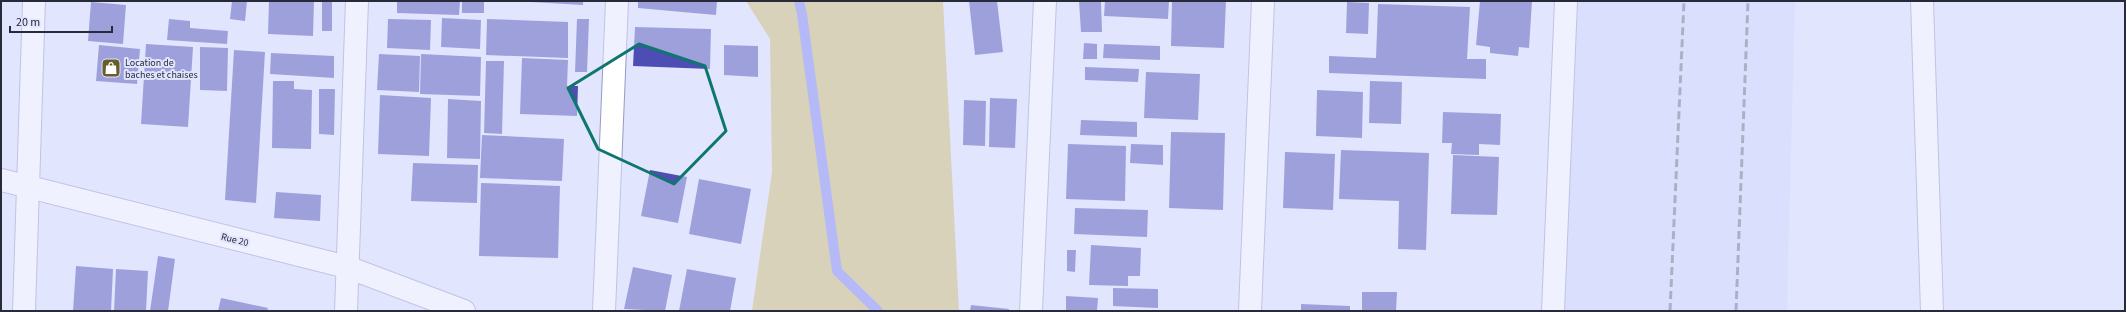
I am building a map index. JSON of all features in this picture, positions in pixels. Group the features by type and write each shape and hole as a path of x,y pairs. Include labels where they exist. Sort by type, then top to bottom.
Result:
{"street":[{"path":"24,311 34,1"},
{"path":"346,311 357,1"},
{"path":"604,311 617,1"},
{"path":"1031,311 1045,1"},
{"path":"1250,311 1263,1"},
{"path":"1553,311 1566,1"},
{"path":"1922,1 1932,311"},
{"name":"Rue 20","path":"1,180 347,267 464,311"}],"highlighted area":[{"path":"639,44 705,66 726,131 674,184 598,149 568,88"}],"shaded area":[{"path":"746,1 943,1 959,311 752,311 772,172 770,39"},
{"path":"1575,1 1795,1 1787,311 1554,311"}],"building":[{"path":"232,1 247,1 245,21 230,19"},
{"path":"269,1 314,1 313,36 268,34"},
{"path":"322,1 332,1 332,31 322,31"},
{"path":"397,1 460,1 459,15 397,13"},
{"path":"462,1 484,1 484,13 462,13"},
{"path":"514,1 583,1 583,5"},
{"path":"638,1 717,1 716,15 638,8"},
{"path":"969,1 997,1 1003,52 975,55"},
{"path":"1079,1 1101,1 1102,32 1081,32"},
{"path":"1105,1 1169,1 1168,19 1104,16"},
{"path":"1172,1 1226,1 1224,48 1171,46"},
{"path":"1480,1 1532,1 1529,48 1519,47 1518,56 1490,53 1490,47 1476,45"},
{"path":"91,2 126,5 123,44 88,41"},
{"path":"1347,2 1369,3 1368,34 1346,33"},
{"path":"1378,4 1470,7 1467,59 1486,59 1486,79 1329,73 1329,56 1376,58"},
{"path":"442,18 481,20 480,49 441,47"},
{"path":"169,19 190,21 190,28 228,31 227,44 167,40"},
{"path":"388,19 431,20 430,50 387,48"},
{"path":"487,19 568,22 568,58 486,55"},
{"path":"577,19 589,19 587,72 575,72"},
{"path":"635,27 711,29 710,69 633,66"},
{"path":"1084,43 1097,44 1097,59 1083,59"},
{"path":"146,44 193,47 188,127 141,124"},
{"path":"1104,44 1160,46 1160,60 1103,58"},
{"path":"99,45 140,49 137,84 96,81"},
{"path":"724,45 758,46 758,77 724,75"},
{"path":"200,47 228,48 227,91 200,90"},
{"path":"234,50 265,52 256,203 225,200"},
{"path":"271,53 334,56 334,78 270,74"},
{"path":"379,54 420,56 419,92 377,90"},
{"path":"421,54 481,57 480,96 420,94"},
{"path":"522,58 568,60 567,86 578,86 577,116 520,114"},
{"path":"486,61 504,61 502,134 484,133"},
{"path":"1085,67 1139,69 1138,82 1085,80"},
{"path":"1146,72 1200,74 1198,120 1144,118"},
{"path":"273,81 294,81 294,89 312,90 311,149 272,148"},
{"path":"1370,81 1402,82 1401,124 1369,123"},
{"path":"319,89 335,89 334,135 319,134"},
{"path":"1317,90 1363,92 1362,138 1316,136"},
{"path":"380,95 431,98 429,156 378,154"},
{"path":"990,98 1017,99 1015,148 989,147"},
{"path":"448,99 481,101 480,159 447,158"},
{"path":"964,100 986,101 985,146 963,145"},
{"path":"1443,112 1501,114 1500,145 1479,144 1479,155 1451,154 1452,143 1442,143"},
{"path":"1081,120 1137,122 1137,137 1080,135"},
{"path":"1171,132 1225,133 1223,210 1169,208"},
{"path":"482,135 564,139 562,181 480,178"},
{"path":"1068,144 1126,146 1125,201 1066,199"},
{"path":"1131,144 1163,145 1163,165 1130,163"},
{"path":"1341,150 1429,153 1426,250 1398,249 1399,201 1339,199"},
{"path":"1285,152 1335,154 1333,210 1283,208"},
{"path":"1453,155 1499,157 1497,215 1451,214"},
{"path":"413,163 478,165 477,203 411,201"},
{"path":"650,170 687,177 678,223 641,216"},
{"path":"699,179 751,189 741,244 689,234"},
{"path":"481,183 560,186 558,258 479,256"},
{"path":"276,192 321,195 320,221 274,218"},
{"path":"1075,208 1148,210 1147,237 1074,234"},
{"path":"1091,245 1141,248 1140,276 1128,276 1128,286 1089,285"},
{"path":"1067,250 1076,250 1075,272 1067,271"},
{"path":"158,256 175,259 168,311 150,311"},
{"path":"76,266 113,269 111,311 73,311"},
{"path":"633,267 672,275 665,311 624,309"},
{"path":"116,269 148,271 146,311 114,311"},
{"path":"687,269 736,278 730,311 679,311"},
{"path":"1113,288 1158,289 1158,308 1113,306"},
{"path":"1362,292 1397,292 1396,311 1362,311"},
{"path":"1066,296 1098,298 1097,311 1066,311"},
{"path":"221,298 268,308 267,311 218,311"},
{"path":"1301,304 1350,306 1350,311 1301,311"},
{"path":"971,305 1009,309 1009,311 970,311"}],"waterway":[{"path":"799,1 837,271 878,311"}],"railway":[{"path":"1670,311 1684,1"},
{"path":"1736,311 1748,1"}],"place":[{"name":"Location de baches et chaises","path":"111,68"}]}
